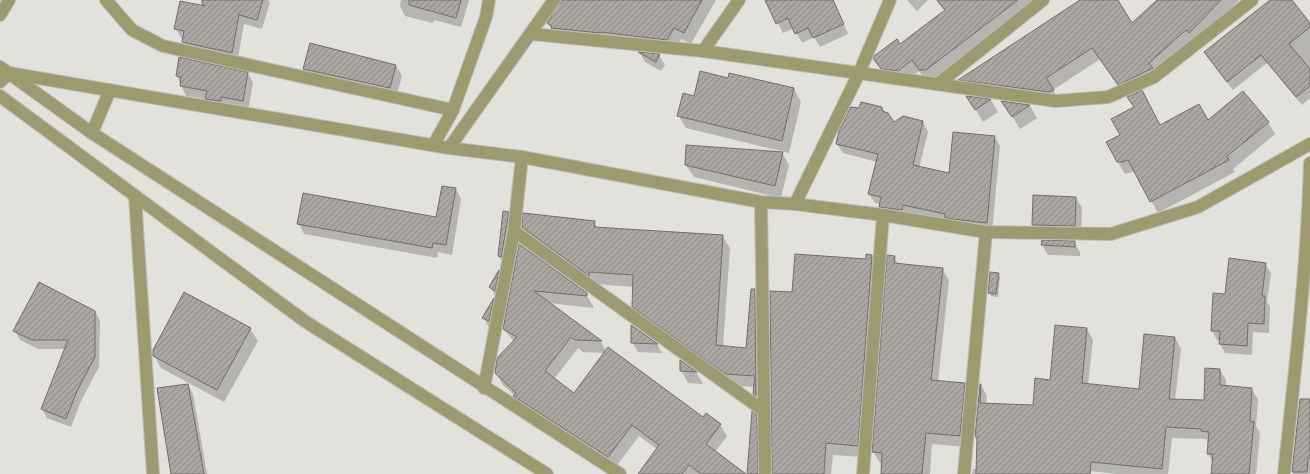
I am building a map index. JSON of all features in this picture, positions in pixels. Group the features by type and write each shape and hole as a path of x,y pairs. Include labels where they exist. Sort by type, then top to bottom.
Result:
{"street":[{"path":"0,15 9,0"},
{"path":"106,0 132,30 163,46 453,110"},
{"path":"434,144 453,110 486,17 489,0"},
{"path":"449,148 532,34 554,0"},
{"path":"703,51 739,0"},
{"path":"795,204 859,73 890,0"},
{"path":"938,84 1043,0"},
{"path":"532,34 703,51 1056,101 1108,97 1154,77 1252,0"},
{"path":"0,82 4,70"},
{"path":"4,70 110,90 434,144 449,148 522,157 760,202 795,204 883,215 986,232 1111,234 1198,206 1310,144"},
{"path":"4,70 92,133 484,388 620,474"},
{"path":"92,133 110,90"},
{"path":"0,96 306,322 547,474"},
{"path":"484,388 514,231 522,157"},
{"path":"1284,474 1305,330 1310,163"},
{"path":"135,196 154,474"},
{"path":"760,202 765,474"},
{"path":"863,474 883,215"},
{"path":"514,231 764,411"},
{"path":"964,474 986,232"}],"building":[{"path":"202,0 263,0 257,20 239,15 232,53 182,42 184,31 174,29 180,1 205,6 202,4"},
{"path":"409,0 461,0 456,18 409,5"},
{"path":"561,0 702,0 684,33 674,28 667,40 551,28 552,27 547,23"},
{"path":"765,0 833,0 844,24 813,38 808,28 795,34 788,18 776,24"},
{"path":"937,0 1018,0 926,70 919,70 912,60 898,71 881,69 873,58 874,56 897,39 900,44 945,10"},
{"path":"1080,0 1118,0 1132,23 1157,0 1221,0 1189,33 1186,30 1149,63 1153,68 1118,85 1092,48 1046,78 1054,90 1049,92 958,80"},
{"path":"1270,0 1292,0 1310,23 1310,27 1289,44 1310,69 1310,86 1296,97 1261,55 1227,82 1204,52"},
{"path":"310,43 396,65 390,88 303,69"},
{"path":"638,52 660,54 656,62"},
{"path":"179,57 248,72 243,101 221,97 221,101 205,99 207,91 180,86 181,77 176,76"},
{"path":"700,71 728,78 729,73 794,88 782,141 677,116 683,93 694,96"},
{"path":"1142,90 1160,125 1199,104 1208,120 1243,91 1269,122 1227,156 1229,160 1150,202 1128,160 1117,162 1106,142 1120,135 1111,119 1134,107 1127,97"},
{"path":"966,96 991,99 975,110"},
{"path":"1001,101 1030,105 1012,117"},
{"path":"861,102 882,107 882,111 888,113 894,122 903,116 923,121 913,165 949,173 953,132 995,136 987,223 945,218 945,214 903,205 902,210 879,207 881,197 868,194 878,154 836,144 839,131 851,107 859,108"},
{"path":"686,145 783,152 775,186 685,165"},
{"path":"442,186 456,188 446,245 433,243 432,248 297,224 303,193 436,217"},
{"path":"1033,195 1076,197 1075,226 1032,225"},
{"path":"503,211 509,212 501,257 498,256"},
{"path":"523,213 595,221 594,227 723,235 716,345 746,348 751,289 755,289 756,396 753,394 755,376 725,374 632,307 633,275 589,272 589,276 522,227"},
{"path":"1042,240 1075,241 1075,247 1041,245"},
{"path":"519,244 587,293 587,296 534,291 602,341 575,340 571,337 545,371 574,393 608,347 703,417 706,413 721,424 706,444 746,474 701,474 689,465 682,474 638,474 659,445 632,425 608,457 513,396 516,393 495,373 497,358 517,337 503,329"},
{"path":"795,254 866,259 866,254 872,255 858,446 826,443 824,474 772,474 770,291 792,292"},
{"path":"887,255 895,256 894,263 943,268 931,380 965,383 960,436 926,433 922,474 881,474 882,453 872,452"},
{"path":"1229,258 1266,263 1262,296 1265,296 1264,324 1248,323 1247,346 1219,344 1220,331 1211,331 1213,293 1225,294"},
{"path":"499,270 495,291 489,287"},
{"path":"990,272 999,273 996,294 988,293"},
{"path":"39,282 95,311 95,357 77,391 66,419 41,409 68,340 32,340 13,331"},
{"path":"184,292 251,328 217,390 153,356 153,350"},
{"path":"494,298 489,321 482,318"},
{"path":"631,325 658,344 631,343"},
{"path":"1055,325 1087,328 1082,383 1139,389 1144,334 1175,337 1169,399 1204,400 1205,368 1220,369 1220,385 1252,388 1250,421 1254,422 1249,474 1211,474 1213,454 1207,454 1209,432 1201,431 1201,429 1166,427 1162,469 1091,462 1090,474 976,474 977,437 975,437 980,384 980,403 1033,405 1035,378 1050,380"},
{"path":"680,360 697,372 680,371"},
{"path":"188,384 204,474 171,474 157,388"},
{"path":"1300,399 1310,399 1310,458 1308,458 1307,472 1292,472"},
{"path":"752,411 757,415 758,474 747,474"}]}
